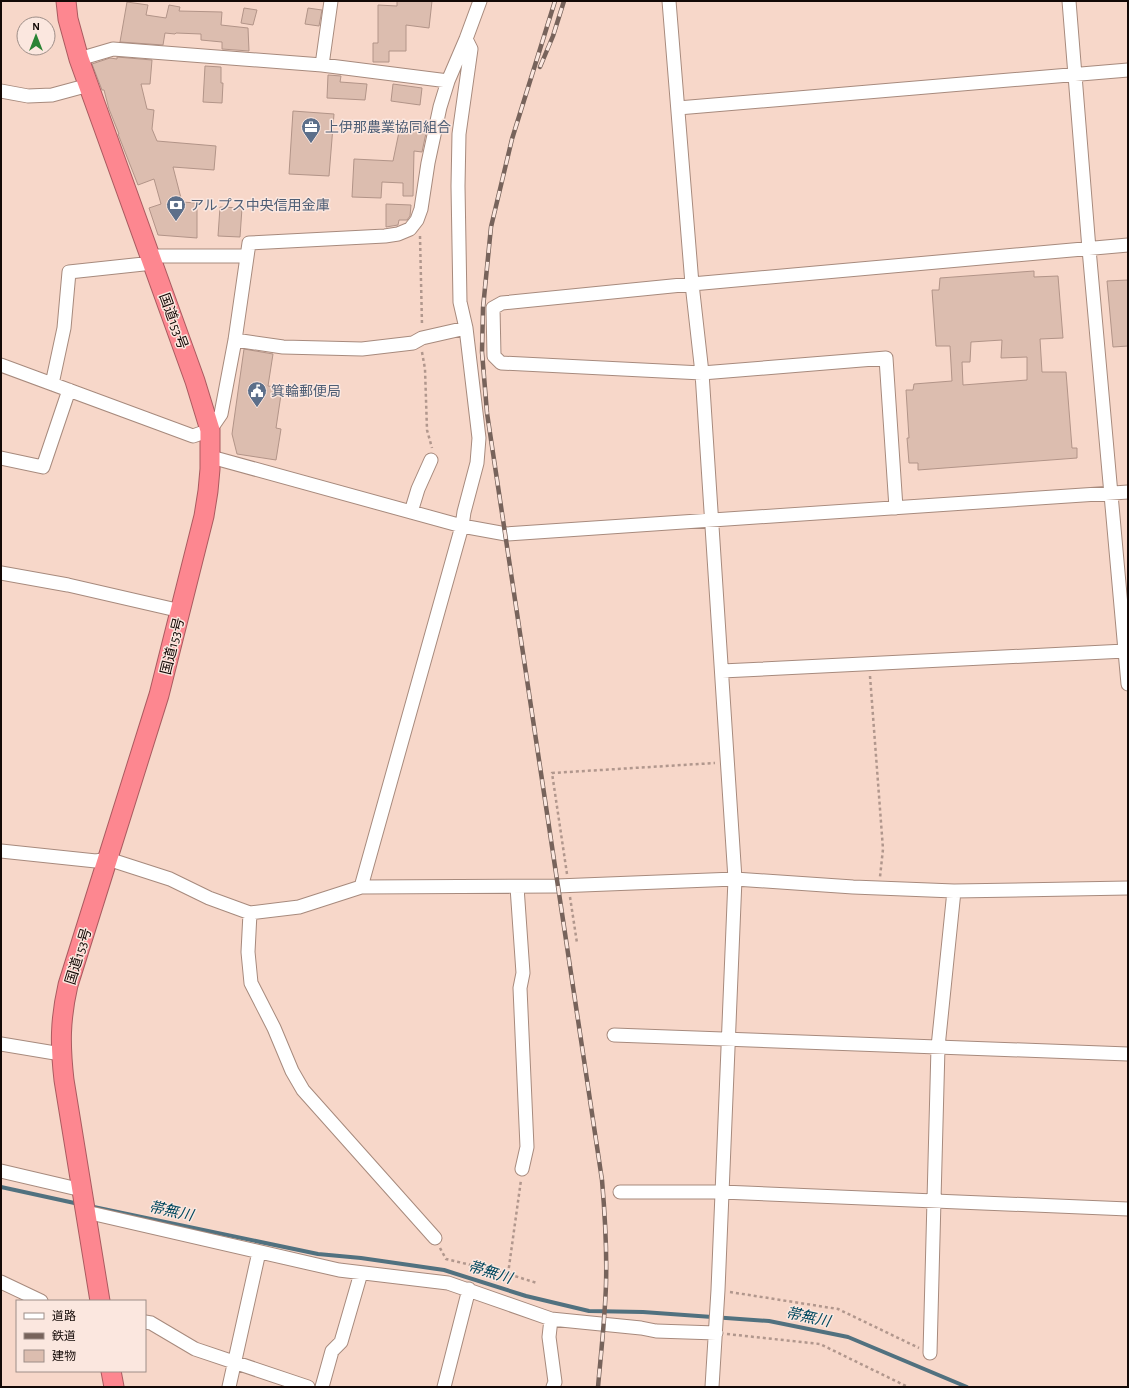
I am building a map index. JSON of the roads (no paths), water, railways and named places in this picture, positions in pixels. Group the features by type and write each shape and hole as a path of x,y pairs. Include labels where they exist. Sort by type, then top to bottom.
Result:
{"highway":[{"name":"国道153号","path":"66,1 79,59 196,381 210,430 211,458 204,516 181,612 159,695 67,992 61,1024 61,1054 100,1300"},
{"path":"111,1372 114,1387"}],"street":[{"path":"322,65 331,1"},
{"path":"1,365 193,436 210,430 221,414 235,340 249,243 385,236 398,234 410,229 417,220 421,209 428,163 440,107 448,80 466,39 480,1"},
{"path":"669,1 692,284 702,373 735,878 718,1290 712,1387"},
{"path":"1069,1 1110,493 1128,684"},
{"path":"361,887 462,526 464,512 477,463 479,438 466,328 460,302 458,186 459,134 471,49 466,39"},
{"path":"79,59 113,49 322,65 448,80"},
{"path":"678,108 1128,70"},
{"path":"1,91 28,96 52,95 89,85"},
{"path":"896,508 886,358 702,373 501,363 494,356 493,308 502,303 692,284 1128,245"},
{"path":"52,384 64,328 69,272 151,260 246,256"},
{"path":"235,340 283,347 362,349 413,343 422,338 466,328"},
{"path":"1,458 43,467 69,390"},
{"path":"211,458 462,526 506,534 1128,492"},
{"path":"411,512 418,489 431,460"},
{"path":"1,573 68,585 181,612"},
{"path":"722,671 1125,651"},
{"path":"1,851 96,861 108,859 170,879 209,898 250,913 300,907 361,887 568,886 735,878 879,888 954,891 1128,888"},
{"path":"517,887 523,973 520,988 527,1147 522,1169"},
{"path":"930,1353 938,1047 954,891"},
{"path":"250,913 248,952 251,983 274,1028 292,1071 303,1090 435,1238"},
{"path":"614,1035 1128,1054"},
{"path":"1,1044 61,1054"},
{"path":"1,1171 84,1203 259,1252 339,1270 448,1282 551,1319 641,1328 656,1331 716,1330"},
{"path":"620,1192 722,1192 1128,1209"},
{"path":"229,1387 259,1252"},
{"path":"322,1387 332,1351 341,1342 361,1273"},
{"path":"1,1282 39,1300"},
{"path":"444,1387 469,1289"},
{"path":"551,1319 549,1337 555,1382 554,1387"},
{"path":"146,1322 151,1323 195,1349 308,1387"}],"waterway":[{"name":"帯無川","path":"1,1187 79,1204"},
{"name":"帯無川","path":"89,1206 318,1254 361,1258 444,1270 526,1296 589,1311 643,1312 769,1321 848,1337 967,1387"}],"railway":[{"path":"555,1 512,139 491,227 483,308 482,352 487,413 602,1180 606,1232 606,1284 598,1387"},
{"path":"540,67 553,36 564,1"}],"place":[{"name":"上伊那農業協同組合","path":"311,144"},
{"name":"アルプス中央信用金庫","path":"176,222"},
{"name":"箕輪郵便局","path":"257,408"}]}
